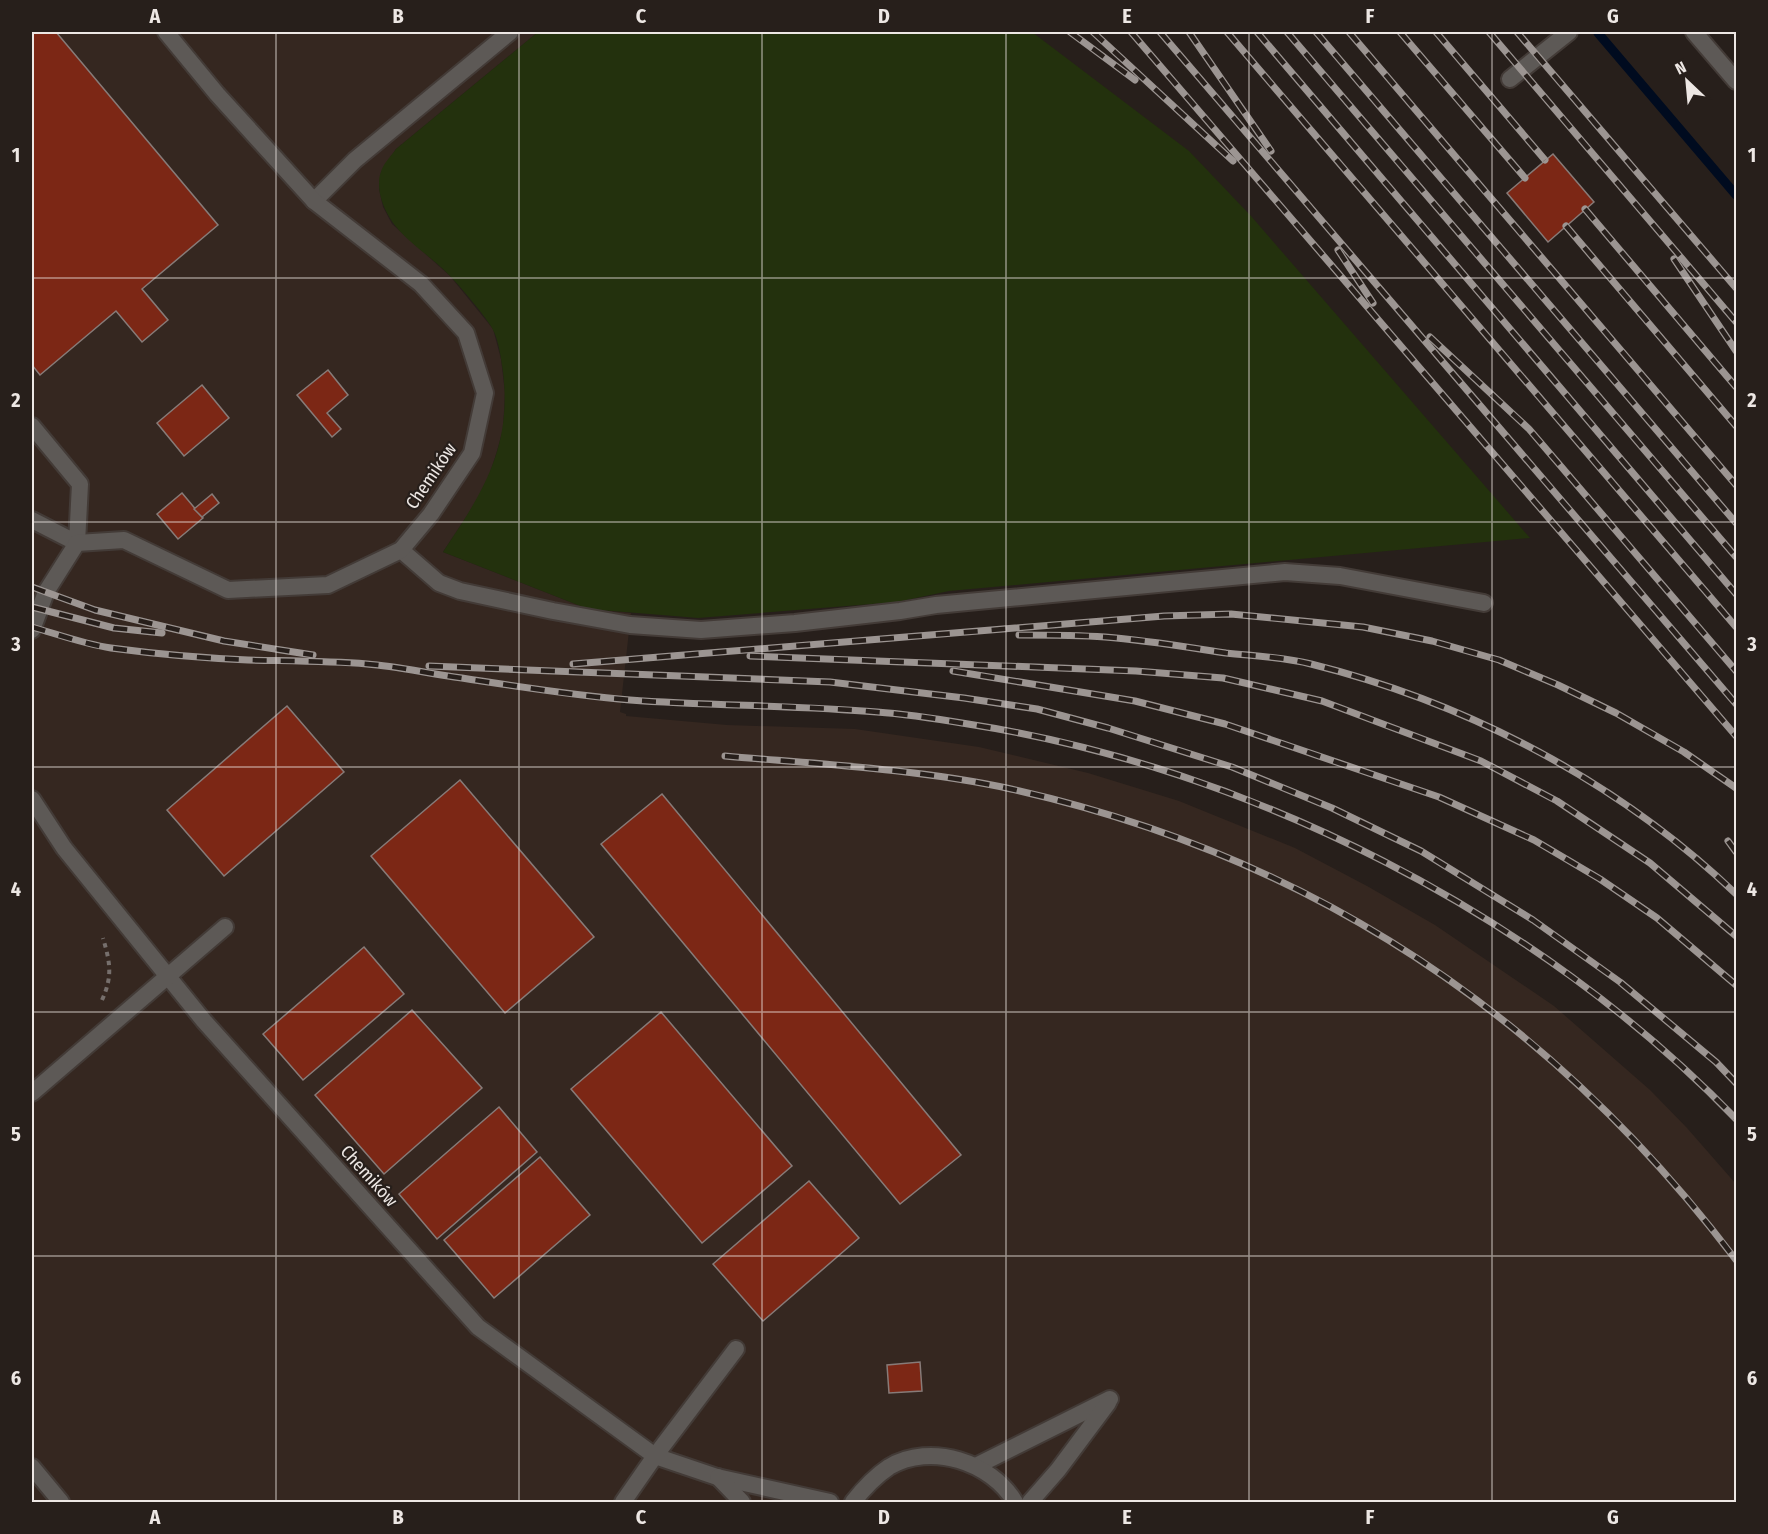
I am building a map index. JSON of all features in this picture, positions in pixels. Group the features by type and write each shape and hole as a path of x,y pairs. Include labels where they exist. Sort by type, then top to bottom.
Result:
{"street":[{"name":"Chemików","path":"77,543 124,540 228,590 328,585 401,550 431,514 472,453 485,393 466,333 421,284 314,201 217,94 165,32"},
{"path":"314,201 356,160 510,32"},
{"path":"1510,79 1569,32"},
{"path":"1694,32 1737,81"},
{"path":"32,426 80,484 77,543 46,592 32,630"},
{"path":"32,520 77,543"},
{"path":"401,550 439,583 460,591 553,611 630,624 701,630 795,623 947,604 1285,572 1340,576 1484,603"},
{"name":"Chemików","path":"32,800 64,848 108,904 212,1029 478,1327 655,1456 717,1477 742,1503"},
{"path":"32,1094 225,927"},
{"path":"623,1503 655,1456 736,1349"},
{"path":"976,1466 1110,1400 1058,1470 1030,1503"},
{"path":"853,1503 867,1484 891,1466 919,1457 948,1457 976,1466 994,1478 1010,1494 1015,1503"},
{"path":"32,1467 62,1503"},
{"path":"717,1477 830,1503"}],"path":[{"path":"108,904 89,921 103,938 111,967 100,1004 114,1022"}],"shaded area":[{"path":"32,32 538,32 396,149 381,172 379,189 383,207 392,224 450,276 493,329 501,359 505,393 503,429 497,451 489,476 474,505 443,552 588,609 631,613 620,712 626,716 727,725 855,729 979,747 1088,773 1179,801 1295,848 1367,886 1435,925 1554,1006 1650,1090 1736,1184 1736,1502 32,1502"}],"green space":[{"path":"538,32 1032,32 1189,151 1251,216 1530,538 949,591 897,602 698,618 588,609 443,552 482,489 499,447 505,399 503,372 492,328 449,275 408,239 391,220 380,194 379,177 383,166 396,149"}],"building":[{"path":"32,32 56,32 218,225 142,289 168,320 142,342 116,311 40,375 32,365"},
{"path":"1553,154 1594,202 1548,242 1507,193"},
{"path":"328,370 348,395 327,413 341,429 332,437 297,395"},
{"path":"202,385 229,418 184,456 157,423"},
{"path":"182,493 203,518 178,539 157,514"},
{"path":"212,494 219,503 202,517 194,509"},
{"path":"287,706 344,772 224,876 167,810"},
{"path":"460,780 594,937 505,1013 371,856"},
{"path":"662,794 961,1155 900,1204 601,844"},
{"path":"364,947 404,994 303,1080 263,1034"},
{"path":"412,1010 482,1088 384,1174 315,1095"},
{"path":"661,1012 792,1166 702,1243 571,1089"},
{"path":"499,1107 537,1152 437,1239 399,1194"},
{"path":"540,1157 590,1215 494,1298 444,1240"},
{"path":"809,1181 859,1238 763,1321 713,1264"},
{"path":"920,1362 922,1391 889,1393 887,1365"}],"waterway":[{"path":"1598,33 1736,195"}],"railway":[{"path":"1070,32 1135,80"},
{"path":"1093,32 1233,161"},
{"path":"1131,32 1736,736"},
{"path":"1160,32 1736,704"},
{"path":"1189,32 1271,151"},
{"path":"1227,32 1736,627"},
{"path":"1257,32 1736,594"},
{"path":"1287,32 1736,557"},
{"path":"1316,32 1736,523"},
{"path":"1349,32 1736,485"},
{"path":"1400,32 1525,178"},
{"path":"1436,32 1545,160"},
{"path":"1489,32 1736,322"},
{"path":"1517,32 1736,288"},
{"path":"1585,209 1736,387"},
{"path":"1566,226 1736,426"},
{"path":"1338,250 1373,303"},
{"path":"1674,259 1736,351"},
{"path":"1430,337 1529,429 1736,671"},
{"path":"32,587 95,610 224,641 313,655"},
{"path":"32,607 114,628 162,633"},
{"path":"573,664 1164,616 1231,614 1363,627 1432,641 1499,660 1558,685 1616,713 1684,752 1736,788"},
{"path":"32,627 101,646 162,654 377,665 539,690 630,700 815,708 911,715 1074,745 1179,775 1283,814 1384,861 1481,916 1572,977 1658,1045 1736,1119"},
{"path":"1019,635 1120,638 1269,657 1311,664 1370,680 1484,724 1592,782 1642,816 1691,854 1736,894"},
{"path":"750,656 1136,671 1223,678 1322,701 1481,761 1557,801 1650,863 1736,936"},
{"path":"429,666 830,682 964,698 1037,709 1108,728 1232,767 1332,808 1421,851 1533,920 1620,982 1716,1062 1736,1083"},
{"path":"953,671 1135,701 1225,724 1439,797 1534,840 1600,879 1657,918 1736,985"},
{"path":"725,756 905,772 1011,789 1121,818 1225,857 1324,903 1417,958 1505,1021 1587,1093 1664,1172 1736,1260"},
{"path":"1728,841 1736,852"}]}
